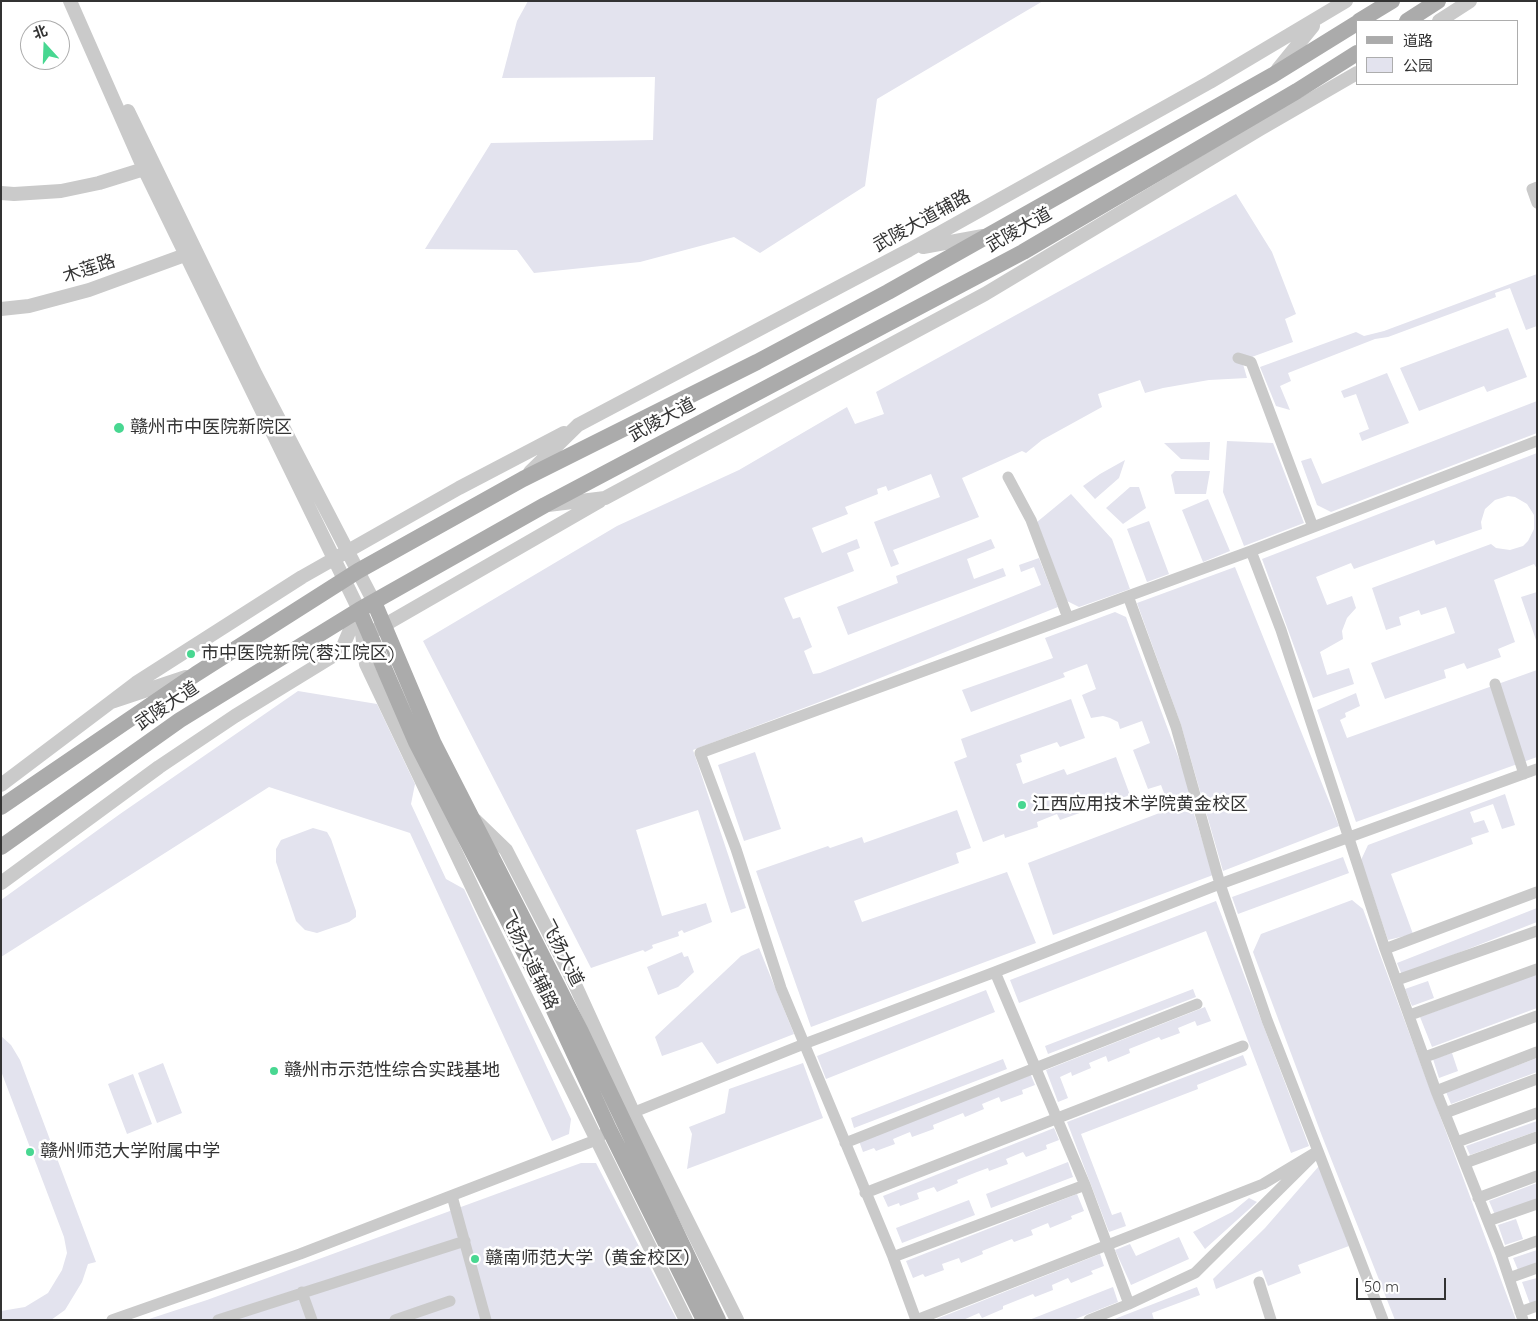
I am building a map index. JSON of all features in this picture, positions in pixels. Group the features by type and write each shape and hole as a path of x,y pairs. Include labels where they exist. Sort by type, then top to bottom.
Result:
{"main road":[{"name":"武陵大道","path":"1361,20 1392,1"},
{"path":"1409,20 1438,1"},
{"name":"武陵大道","path":"1,807 196,674 358,571 523,479 757,362 993,234 1273,75 1356,23"},
{"name":"武陵大道","path":"1,847 180,720 359,610 545,505 1024,252 1297,91 1356,54"},
{"name":"飞扬大道","path":"374,602 434,744 467,812 581,1032 627,1115 679,1239 718,1320"},
{"name":"飞扬大道","path":"359,610 366,636 416,742 552,1006 609,1129 704,1320"}],"street":[{"path":"70,1 144,169 359,610 341,650"},
{"path":"77,1 146,149 256,375 374,602"},
{"name":"武陵大道辅路","path":"523,479 578,425 909,250 1210,82 1346,1"},
{"path":"1441,20 1470,1"},
{"path":"1273,75 1320,18"},
{"path":"1297,91 1356,72"},
{"path":"1,883 159,767 235,716 341,650 605,498 985,294 1356,73"},
{"path":"1,193 61,191 100,183 144,169"},
{"path":"1537,187 1532,189 1537,203"},
{"path":"909,250 993,234"},
{"path":"985,294 1024,252"},
{"name":"木莲路","path":"1,309 29,306 89,290 185,255"},
{"path":"1238,358 1251,362 1313,527"},
{"path":"1,785 136,683 302,577 459,488 578,425"},
{"path":"1318,1150 1263,1184 916,1320 893,1257 781,988 736,849 700,753 1251,551 1537,441"},
{"path":"1008,477 1031,520 1068,618"},
{"path":"545,505 605,498"},
{"path":"1251,551 1282,630 1385,949 1436,1091 1501,1254 1521,1316 1537,1306"},
{"path":"1128,596 1176,727 1220,884 1267,1020 1383,1320"},
{"name":"飞扬大道辅路","path":"366,636 366,664 596,1140 686,1320"},
{"path":"111,702 196,674"},
{"path":"1495,684 1524,774"},
{"path":"112,1320 300,1254 596,1140 627,1115 804,1044 1220,884 1537,769"},
{"name":"飞扬大道辅路","path":"467,812 506,850 572,978 627,1115 715,1274 737,1320"},
{"path":"1385,949 1537,892"},
{"path":"1397,980 1537,931"},
{"path":"1410,1016 1537,969"},
{"path":"995,972 1085,1184 1129,1304"},
{"path":"572,978 581,1032"},
{"path":"845,1143 1197,1004"},
{"path":"1425,1057 1537,1016"},
{"path":"865,1193 1058,1120 1243,1046"},
{"path":"1436,1091 1537,1052"},
{"path":"1445,1112 1537,1079"},
{"path":"1457,1142 1537,1113"},
{"path":"1465,1163 1537,1137"},
{"path":"1089,1320 1196,1273 1318,1150"},
{"path":"1478,1198 1537,1176"},
{"path":"893,1257 1085,1184"},
{"path":"452,1196 486,1320"},
{"path":"646,1204 657,1263"},
{"path":"1488,1221 1537,1204"},
{"path":"679,1239 715,1274"},
{"path":"218,1320 465,1241"},
{"path":"1501,1254 1537,1241"},
{"path":"1509,1278 1537,1268"},
{"path":"1258,1282 1271,1320"},
{"path":"302,1292 312,1320"},
{"path":"394,1320 450,1301"}],"green space":[{"path":"528,1 1043,1 877,99 865,186 760,253 734,237 640,262 534,273 517,250 425,249 491,143 653,140 655,77 502,78 517,21"},
{"path":"1236,194 1272,252 1296,314 1285,319 1293,342 1249,358 1243,364 1247,378 1209,380 1145,393 1140,380 1098,394 1102,407 1042,440 1026,453 1022,451 962,478 979,517 893,550 899,564 891,567 874,522 940,497 931,474 888,491 886,486 877,489 878,494 845,507 848,514 812,528 822,553 857,539 860,548 847,553 854,571 784,598 793,619 800,617 812,647 804,651 813,674 820,673 1041,585 1034,567 1021,572 1019,565 1039,558 1058,607 830,698 693,750 746,908 731,913 698,810 636,830 662,916 706,903 712,922 684,933 682,930 678,932 679,936 652,945 653,948 645,952 643,950 591,968 423,641 617,526 739,470 847,407 855,424 884,414 876,392"},
{"path":"1537,274 1537,326 1526,330 1510,288 1495,293 1496,297 1388,337 1375,339 1288,373 1291,381 1280,386 1290,410 1276,406 1260,367 1356,332 1364,336 1384,331"},
{"path":"1508,328 1527,377 1487,392 1484,386 1419,411 1400,368"},
{"path":"1387,373 1409,423 1362,441 1359,433 1369,429 1356,394 1344,398 1341,391"},
{"path":"1537,401 1537,433 1331,512 1317,505 1301,461 1311,458 1322,484"},
{"path":"1227,441 1273,443 1304,523 1244,546 1223,492"},
{"path":"1210,442 1209,460 1181,459 1164,443"},
{"path":"1537,453 1537,569 1534,564 1494,580 1515,642 1498,649 1501,657 1467,669 1464,663 1444,670 1446,678 1385,699 1371,663 1455,633 1446,607 1421,615 1419,610 1399,617 1401,625 1386,630 1372,588 1491,544 1496,548 1510,550 1523,546 1534,529 1534,515 1527,504 1515,497 1508,496 1495,500 1485,509 1481,522 1482,529 1436,545 1434,540 1354,569 1351,563 1316,577 1327,605 1352,596 1356,608 1347,618 1342,631 1343,639 1320,652 1327,675 1349,668 1354,684 1313,698 1262,559"},
{"path":"1125,460 1119,478 1095,499 1083,486 1100,474"},
{"path":"1175,471 1210,471 1206,494 1175,494 1171,475"},
{"path":"1130,487 1139,487 1146,508 1123,524 1106,508"},
{"path":"1071,494 1112,539 1130,589 1079,607 1067,601 1037,522"},
{"path":"1208,499 1230,551 1203,562 1182,510"},
{"path":"1149,521 1169,574 1147,582 1127,529"},
{"path":"991,539 995,548 967,559 974,579 1003,568 1006,576 848,635 837,607 898,583 896,576"},
{"path":"1235,567 1339,826 1223,871 1181,725 1137,603"},
{"path":"1537,592 1537,643 1521,597"},
{"path":"1115,612 1126,617 1191,791 1190,801 1213,875 1053,935 1028,863 1170,809 1161,785 1148,789 1133,750 1150,743 1142,721 1120,729 1118,722 1110,718 1103,716 1091,718 1082,695 1096,689 1087,664 1063,673 1065,677 971,712 962,690 1053,658 1045,638"},
{"path":"1537,670 1537,757 1356,822 1317,710 1356,693 1360,706 1345,713 1346,717 1340,720 1347,738"},
{"path":"298,691 377,704 415,784 411,804 446,879 464,889 571,1119 569,1134 552,1141 410,833 269,787 1,957 1,900 120,814"},
{"path":"1071,699 1085,738 1060,747 1057,742 1020,755 1022,762 1016,764 1023,784 1064,769 1067,775 1116,757 1130,795 1060,820 1057,814 1037,822 1038,827 1005,838 1004,834 983,842 954,762 967,757 961,739"},
{"path":"755,752 781,829 744,841 718,765"},
{"path":"1505,794 1515,825 1502,829 1493,804 1470,812 1474,823 1484,820 1489,832 1471,838 1473,844 1391,874 1413,934 1388,940 1361,860 1368,845"},
{"path":"957,810 971,848 956,853 959,863 854,901 862,922 1007,872 1036,943 811,1027 756,871 828,846 830,848 862,837 864,843"},
{"path":"313,828 327,832 331,839 356,911 356,917 349,922 317,933 305,930 296,921 276,862 276,849 281,840"},
{"path":"1343,857 1349,873 1238,914 1232,897"},
{"path":"1352,900 1363,909 1516,1320 1395,1320 1322,1136 1253,952 1261,934"},
{"path":"1216,901 1309,1146 1291,1153 1206,931 1019,1003 1010,980"},
{"path":"1537,908 1537,922 1402,975 1397,963"},
{"path":"759,948 794,1034 717,1064 702,1042 662,1056 655,1037 741,956"},
{"path":"682,952 684,957 688,956 694,972 678,987 658,995 647,967"},
{"path":"1537,974 1537,1008 1432,1047 1420,1017"},
{"path":"1428,981 1434,998 1412,1006 1405,989"},
{"path":"1193,989 1196,997 1048,1054 1045,1046"},
{"path":"986,990 995,1012 826,1079 817,1056"},
{"path":"1205,1007 1211,1021 1197,1026 1195,1021 1178,1028 1180,1033 1161,1040 1159,1037 1129,1049 1130,1053 1108,1062 1106,1056 1089,1063 1091,1068 1072,1076 1071,1072 1060,1077 1068,1098 1058,1102 1046,1070"},
{"path":"1,1036 11,1045 20,1060 96,1262 88,1264 82,1282 65,1310 51,1320 1,1320 1,1311 25,1307 48,1293 62,1270 67,1253 64,1237 1,1071"},
{"path":"1452,1053 1458,1071 1439,1078 1433,1059"},
{"path":"1243,1055 1247,1065 1197,1085 1198,1089 1081,1134 1112,1215 1121,1212 1126,1226 1109,1232 1067,1122"},
{"path":"1537,1058 1537,1072 1451,1104 1446,1092"},
{"path":"1003,1059 1007,1069 854,1128 851,1118"},
{"path":"163,1063 182,1113 157,1123 138,1073"},
{"path":"803,1063 823,1118 687,1169 692,1134 689,1127 725,1113 729,1089"},
{"path":"1030,1073 1035,1085 1022,1090 1023,1094 1001,1102 999,1097 982,1104 984,1109 965,1117 963,1113 933,1125 934,1129 912,1137 910,1132 893,1139 895,1144 876,1151 874,1148 863,1152 859,1141"},
{"path":"133,1074 152,1124 127,1134 108,1084"},
{"path":"1537,1121 1537,1131 1470,1155 1466,1146"},
{"path":"1054,1128 1059,1140 1046,1145 1047,1149 1026,1157 1023,1152 1006,1159 1008,1164 989,1171 988,1168 977,1172 957,1180 958,1183 937,1192 934,1187 917,1193 919,1199 900,1206 899,1203 888,1207 883,1196"},
{"path":"1068,1162 1073,1177 991,1208 986,1194"},
{"name":"赣南师范大学（黄金校区）","path":"581,1163 596,1163 677,1320 146,1320 207,1300"},
{"path":"1319,1166 1349,1246 1298,1265 1301,1273 1268,1286 1262,1270 1216,1289 1213,1279 1265,1228"},
{"path":"1537,1183 1537,1199 1495,1215 1489,1201"},
{"path":"1077,1194 1084,1211 1071,1216 1072,1219 1050,1228 1048,1223 1031,1230 1033,1235 1014,1242 1012,1239 982,1251 983,1254 961,1263 959,1258 942,1264 944,1270 925,1277 923,1274 913,1278 906,1261"},
{"path":"1249,1198 1257,1202 1205,1249 1193,1232 1232,1212"},
{"path":"969,1200 975,1215 902,1243 896,1228"},
{"path":"1516,1219 1523,1239 1505,1245 1498,1225"},
{"path":"1179,1237 1189,1259 1131,1285 1115,1250 1130,1244 1136,1256"},
{"path":"1537,1250 1537,1264 1518,1270 1513,1258"},
{"path":"1100,1254 1104,1266 1091,1271 1093,1274 1071,1283 1068,1278 1052,1285 1053,1290 1035,1297 1033,1294 1003,1306 1003,1309 982,1318 979,1313 963,1320 934,1320"},
{"path":"1537,1278 1537,1301 1530,1304 1522,1282"},
{"path":"1113,1287 1118,1302 1073,1320 1029,1320"},
{"path":"1197,1287 1200,1295 1152,1313 1154,1320 1112,1320"}],"place":[{"name":"赣州市中医院新院区","path":"119,428"},
{"name":"市中医院新院(蓉江院区)","path":"191,654"},
{"name":"江西应用技术学院黄金校区","path":"1022,805"},
{"name":"赣州市示范性综合实践基地","path":"274,1071"},
{"name":"赣州师范大学附属中学","path":"30,1152"},
{"name":"赣南师范大学（黄金校区）","path":"475,1259"}]}
